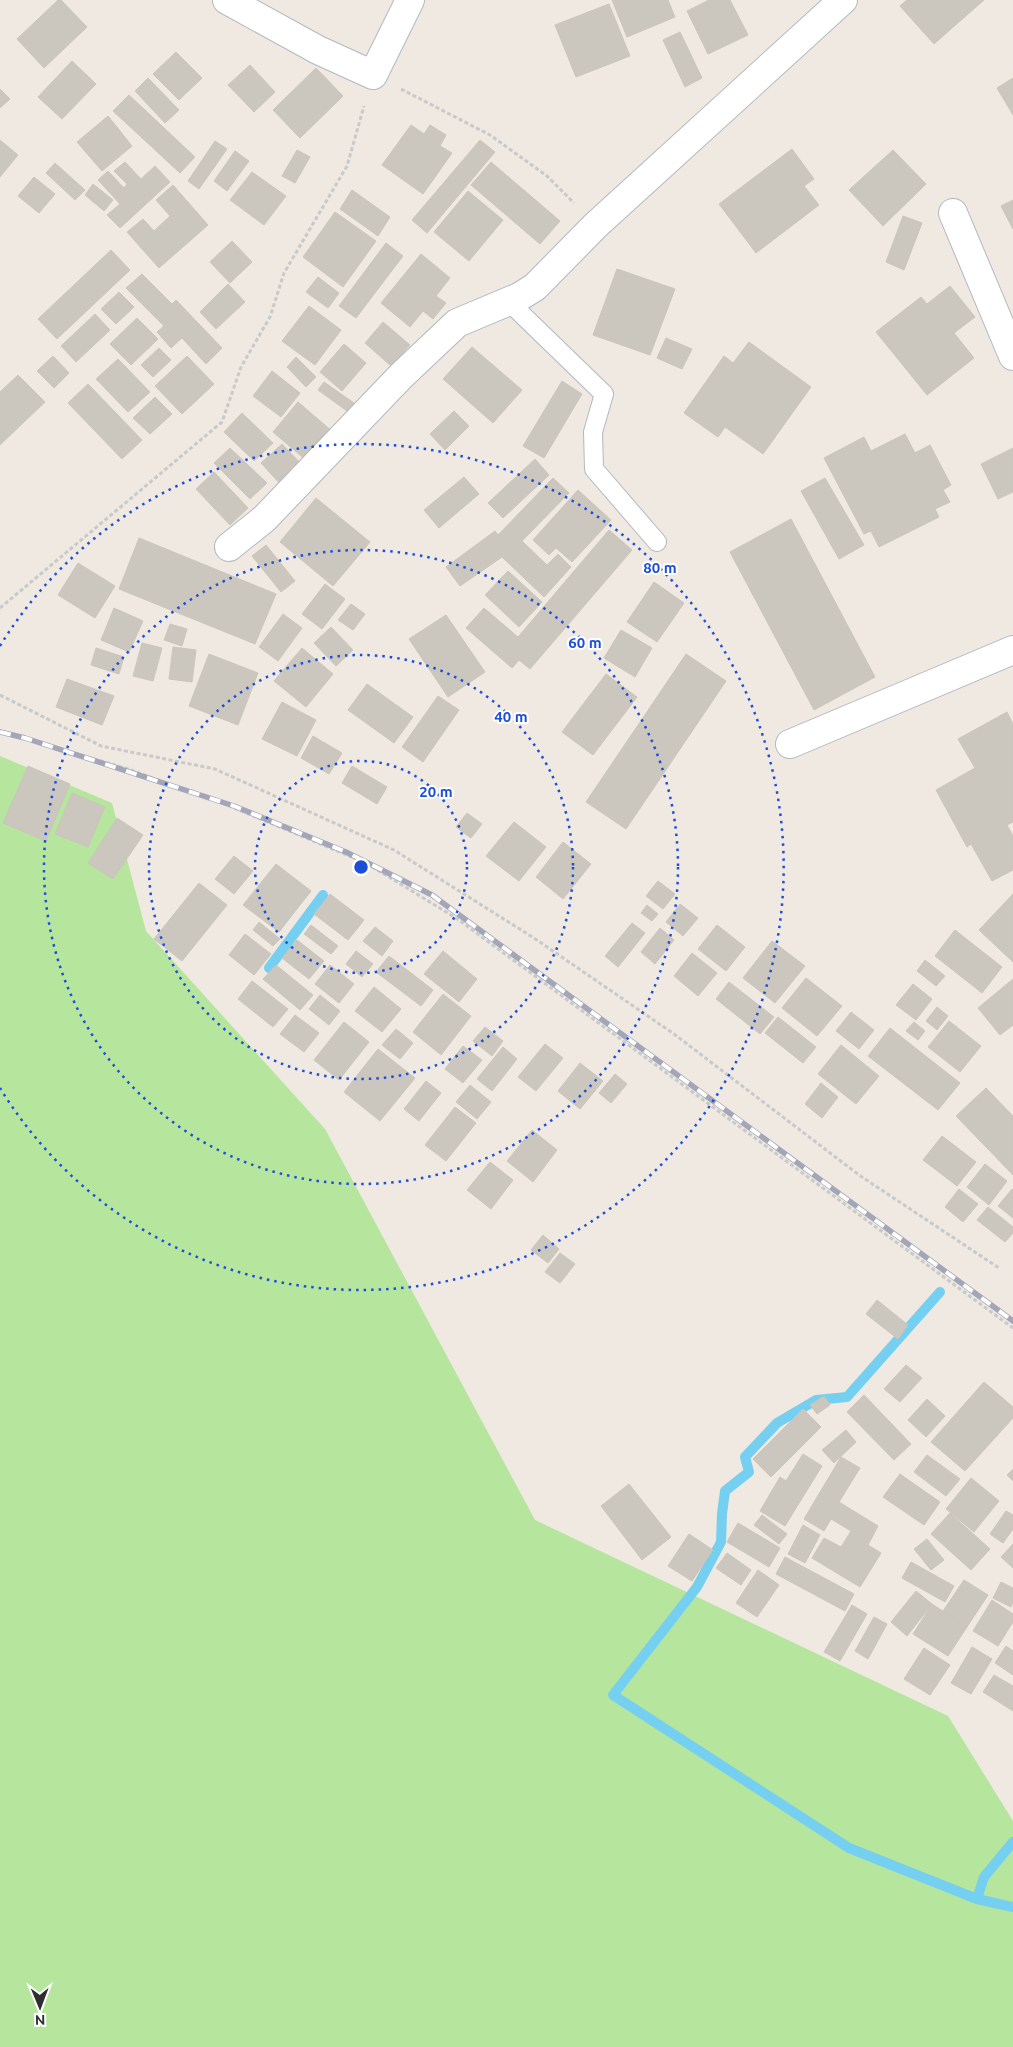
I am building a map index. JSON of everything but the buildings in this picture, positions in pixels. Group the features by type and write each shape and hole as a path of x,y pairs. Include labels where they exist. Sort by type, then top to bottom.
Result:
{"street":[{"path":"227,0 318,50 372,75 410,0"},
{"path":"229,547 264,519 401,376 457,323 519,297 535,287 596,225 843,0"},
{"path":"953,213 1013,356"},
{"path":"790,744 1013,650"}],"lane":[{"path":"508,300 604,394 593,432 594,469 657,542"}],"path":[{"path":"0,608 222,422 241,367 270,317 284,273 347,166 372,75 490,135 547,176 596,225"},
{"path":"0,695 101,746 215,769 394,850 534,938 674,1034 859,1175 999,1268"},
{"path":"0,730 137,772 222,803 366,863 456,918 1013,1328"}],"green space":[{"path":"0,756 112,803 146,931 325,1129 535,1520 948,1716 1013,1821 1013,2047 0,2047"}],"waterway":[{"path":"269,968 323,895"},
{"path":"940,1292 847,1397 816,1400 777,1423 745,1457 749,1472 725,1491 721,1542 697,1587 613,1695 849,1848 977,1899 1013,1907"},
{"path":"977,1899 984,1877 1013,1842"}],"railway":[{"path":"0,732 25,738 234,806 346,852 432,895 1013,1321"}]}
